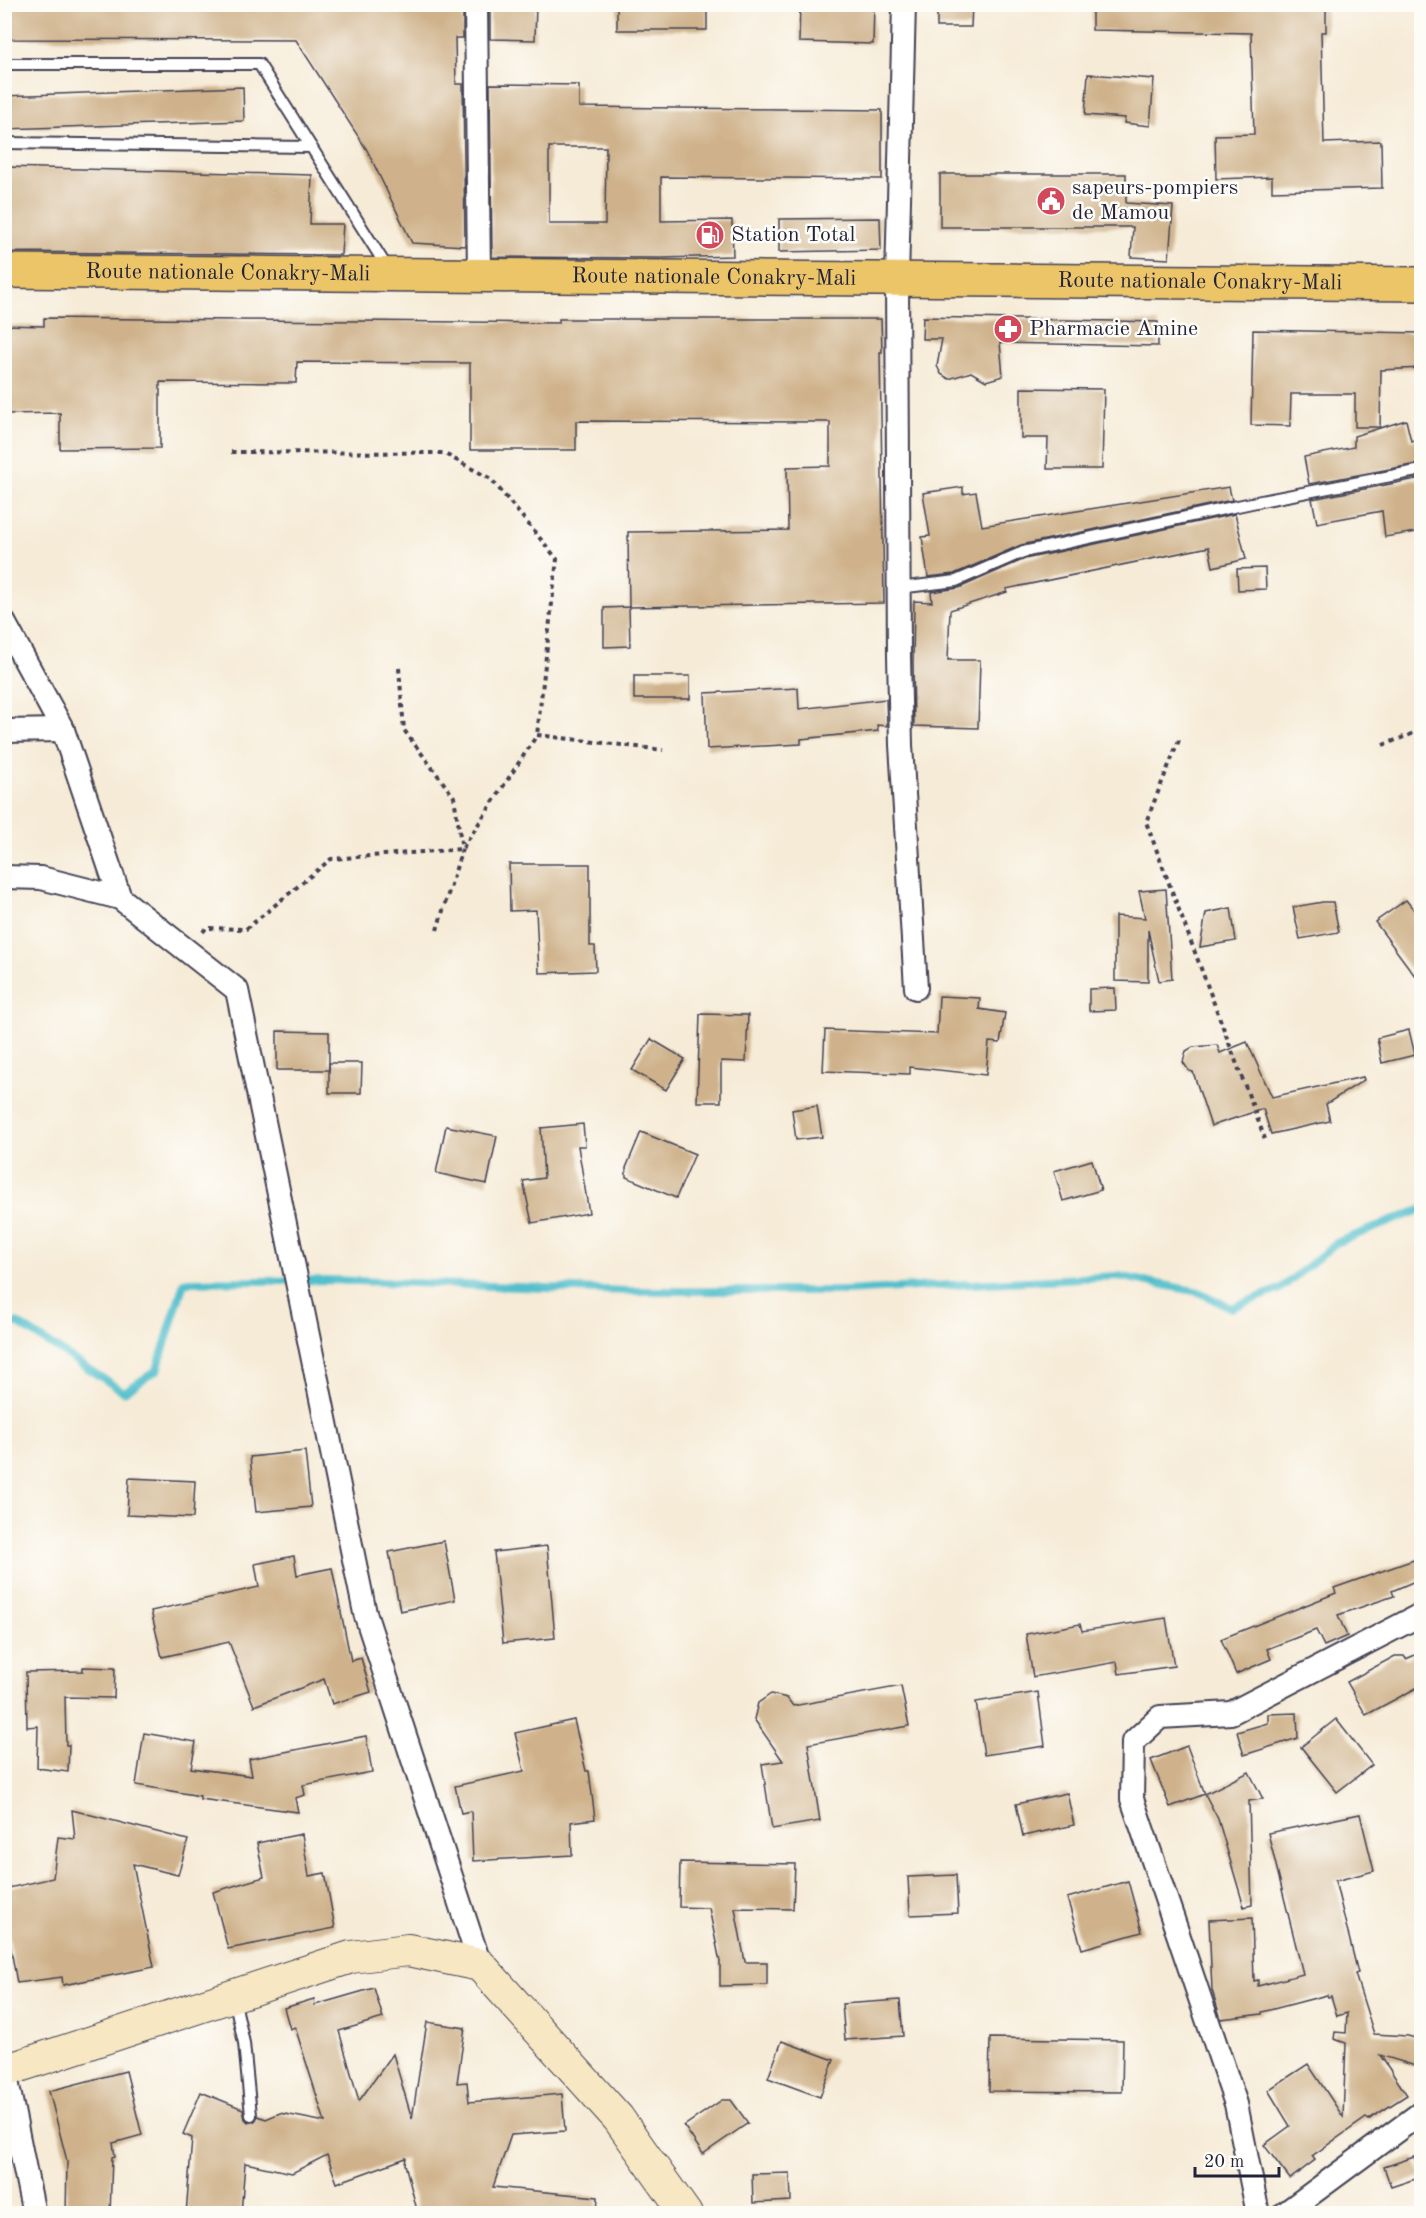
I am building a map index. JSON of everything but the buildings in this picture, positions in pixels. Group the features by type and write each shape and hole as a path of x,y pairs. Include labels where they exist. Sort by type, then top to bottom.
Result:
{"highway":[{"name":"Route nationale Conakry-Mali","path":"4,271 1422,284"}],"street":[{"path":"476,4 479,275"},
{"path":"904,4 897,279 899,588 901,745 916,988"},
{"path":"4,622 63,730 120,898"},
{"path":"4,730 63,730"},
{"path":"4,877 41,878 120,898 237,990 365,1613 480,1965 618,2118 686,2214"},
{"path":"1258,2214 1236,2104 1132,1799 1133,1742 1160,1717 1231,1713 1422,1614"},
{"path":"34,2214 4,2071 351,1957 408,1950 480,1965"},
{"path":"1284,2214 1422,2112"}],"lane":[{"path":"4,64 259,64 391,274"},
{"path":"4,143 311,147"},
{"path":"899,588 956,581 1023,552 1261,501 1422,470"},
{"path":"234,1995 244,2043 251,2115"}],"path":[{"path":"231,452 443,453 491,479 557,559 537,735 462,849 437,930"},
{"path":"399,668 404,730 454,797 462,849"},
{"path":"1383,745 1422,730"},
{"path":"537,735 663,750"},
{"path":"1179,740 1146,822 1265,1138"},
{"path":"185,949 206,928 246,929 331,859 462,849"}],"waterway":[{"path":"4,1326 17,1323 124,1392 157,1370 184,1282 330,1280 628,1291 845,1291 1118,1276 1199,1292 1231,1308 1280,1289 1336,1243 1422,1209"}],"place":[{"name":"sapeurs-pompiers de Mamou","path":"1051,201"},
{"name":"Station Total","path":"710,235"},
{"name":"Pharmacie Amine","path":"1008,329"}]}
